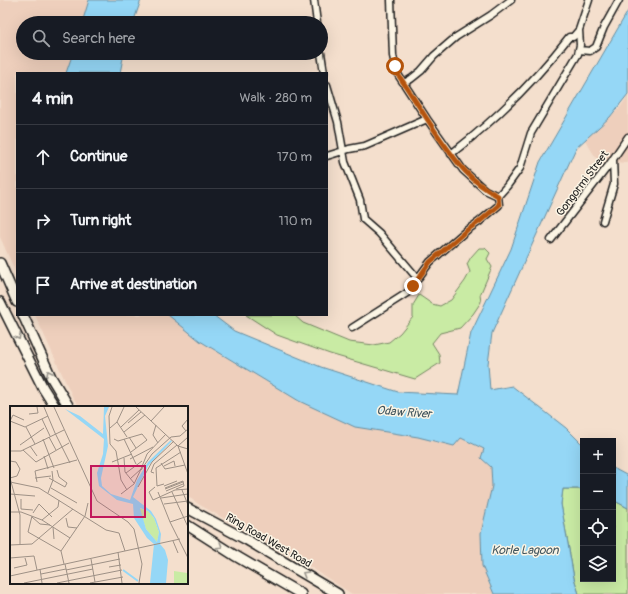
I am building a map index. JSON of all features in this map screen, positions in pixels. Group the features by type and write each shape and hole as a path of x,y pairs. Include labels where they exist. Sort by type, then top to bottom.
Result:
{"main road":[{"path":"0,263 16,300"},
{"path":"0,302 43,388 54,406"},
{"path":"23,316 51,377 68,406"},
{"name":"Ring Road West Road","path":"188,509 247,540 338,594"},
{"path":"188,526 234,555 302,594"}],"street":[{"path":"314,0 316,16"},
{"path":"391,0 393,56 397,73 463,170 485,190 498,196"},
{"path":"404,82 411,79 421,71 434,56 456,37 491,15 511,0"},
{"path":"352,328 407,293 416,277 424,271 430,262 499,205 498,196 520,168 531,133 578,54 579,30 589,0"},
{"path":"579,50 590,51 596,47 604,27 619,0"},
{"path":"451,154 488,125 544,68 569,37 573,36 579,30"},
{"path":"322,60 324,72"},
{"path":"328,88 338,122 345,162 360,200 363,219 378,233 416,277"},
{"path":"328,156 365,146 427,119"},
{"name":"Gongormi Street","path":"551,240 628,137"},
{"path":"603,221 614,184 613,159"}],"shaded area":[{"path":"0,0 89,0 84,16 16,16 16,60 71,60 66,72 16,72 16,273 0,237"},
{"path":"628,96 628,163 598,161 583,137 619,109"},
{"path":"35,316 169,316 200,341 299,401 355,427 418,437 453,446 461,438 484,450 481,458 491,467 492,486 481,533 482,566 494,594 352,594 309,566 200,505 188,497 188,406 79,406 73,398"}],"green space":[{"path":"479,248 485,248 490,253 487,259 492,267 480,295 481,302 473,314 460,328 440,333 432,343 439,354 440,363 415,379 330,354 277,335 248,316 295,316 303,323 349,342 374,345 389,342 400,333 413,317 413,305 419,295 432,304 440,306 451,300 470,272 467,264"},
{"path":"563,489 580,489 580,582 616,582 616,502 628,508 628,594 579,594 574,578 561,504"}],"water":[{"path":"89,0 141,0 135,16 84,16"},
{"path":"628,11 628,94 610,117 576,148 492,333 488,364 490,390 512,386 566,428 580,442 580,489 563,489 561,504 574,578 579,594 494,594 482,566 481,533 492,486 491,467 481,458 484,449 461,438 454,446 418,437 355,427 299,401 200,341 169,316 214,316 234,331 321,367 398,392 458,395 471,333 511,249 540,162"},
{"path":"71,60 123,60 120,72 66,72"},
{"path":"616,470 628,476 628,508 616,502"}],"route":[{"path":"395,66 397,73 427,119 463,170 485,190 498,196 499,205 430,262 413,286"}],"water label":[{"name":"Odaw River","path":"404,412"},
{"name":"Korle Lagoon","path":"525,550"}]}
